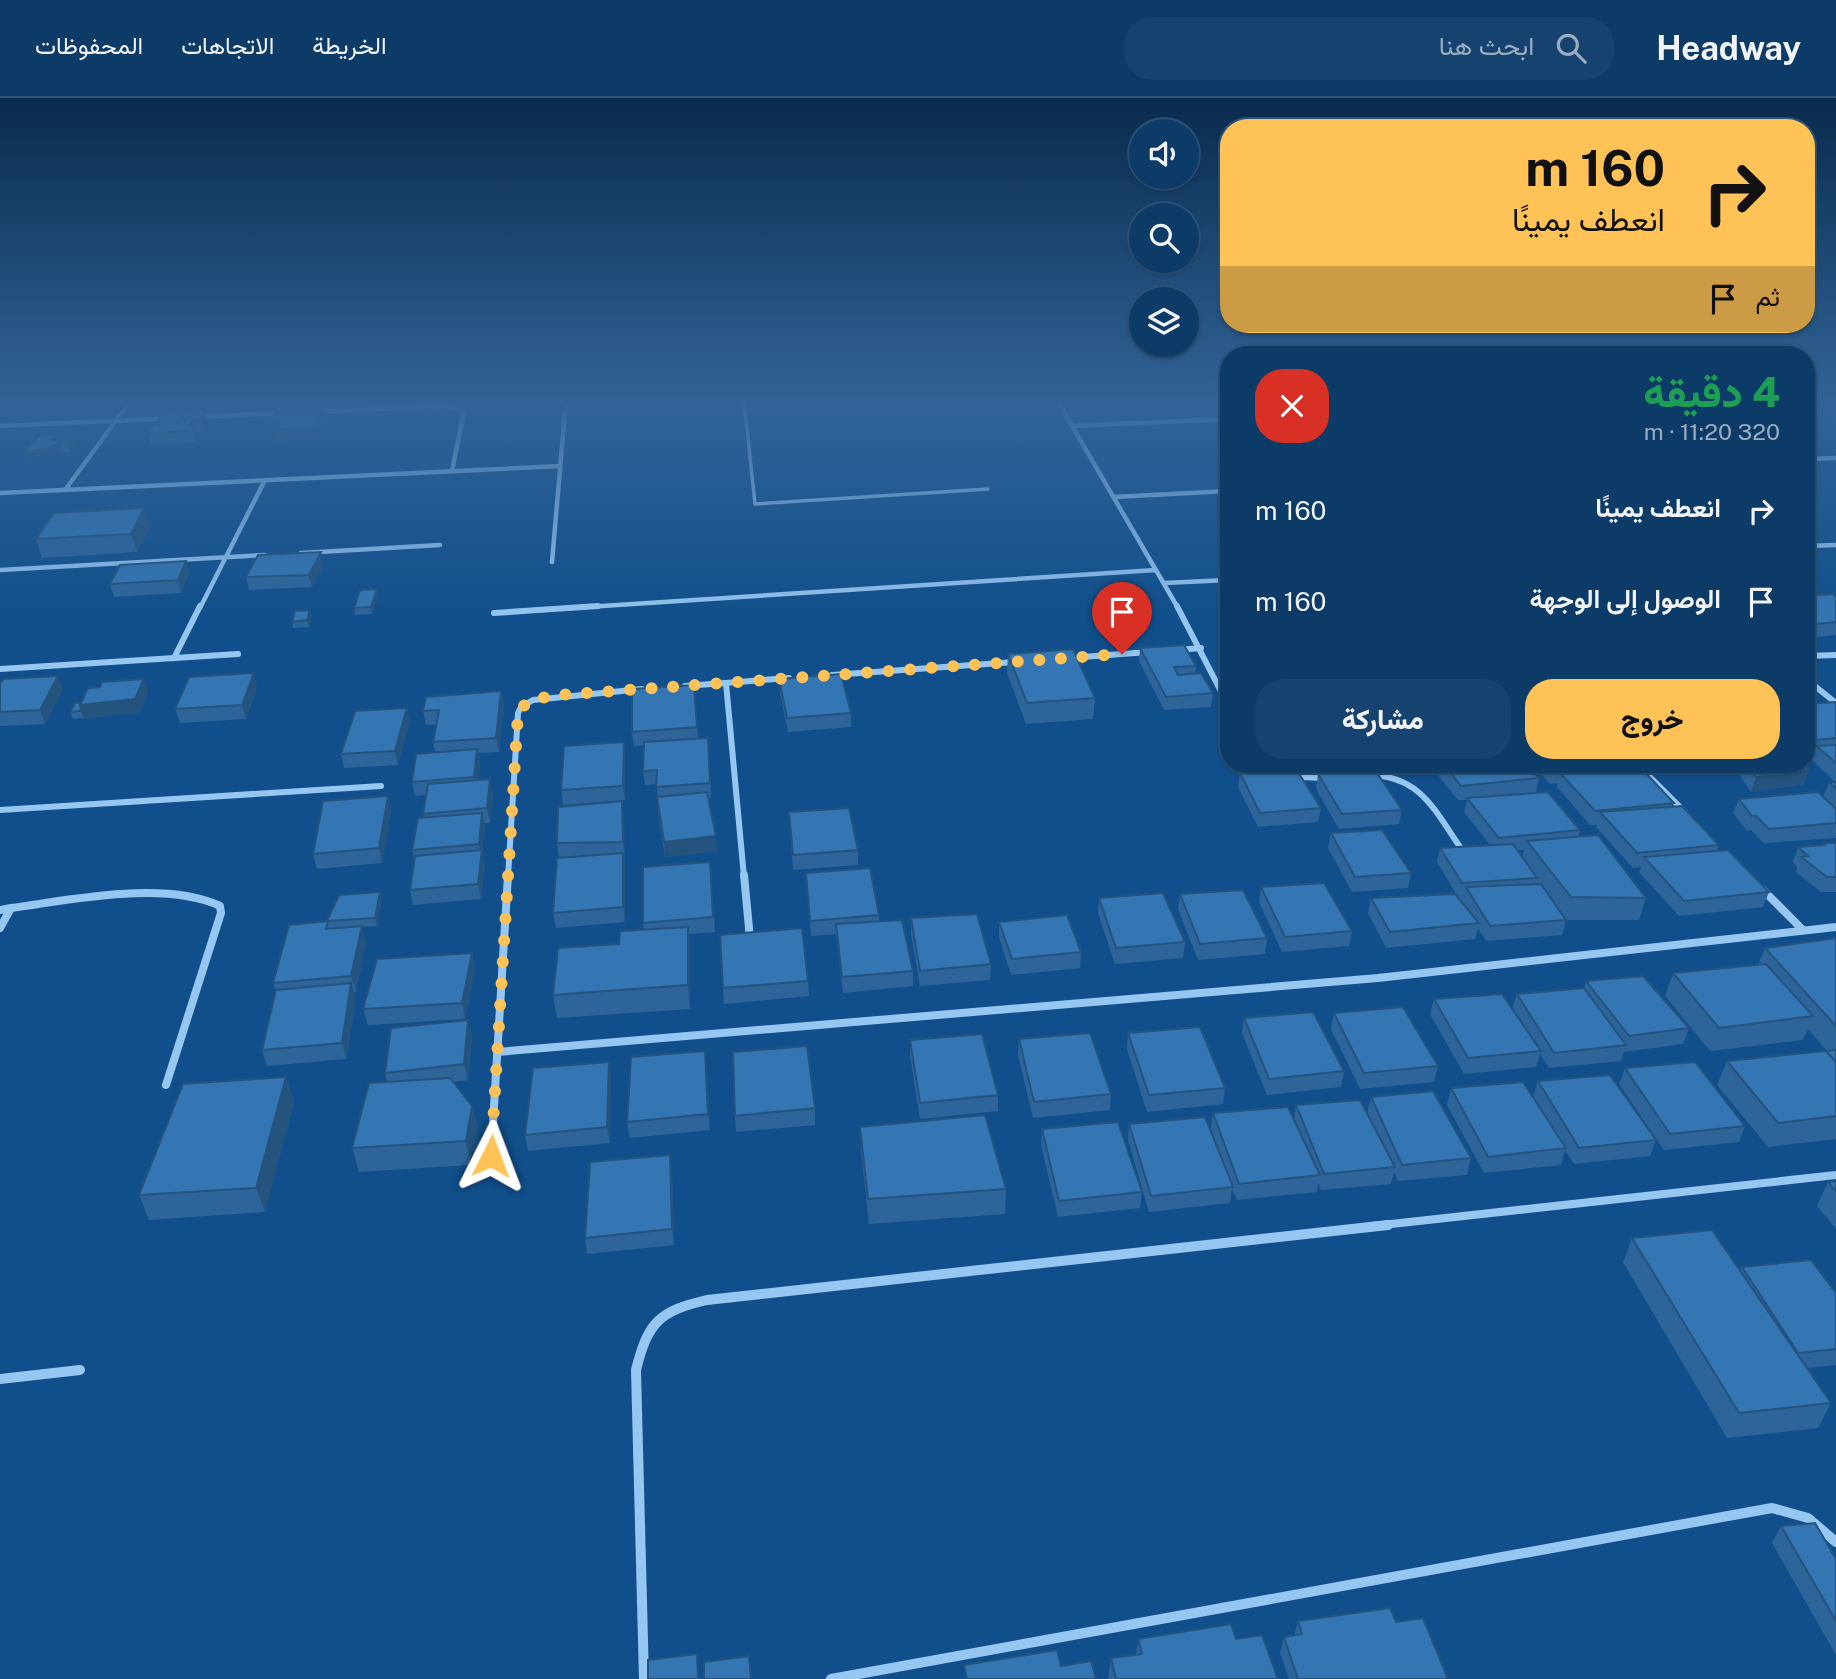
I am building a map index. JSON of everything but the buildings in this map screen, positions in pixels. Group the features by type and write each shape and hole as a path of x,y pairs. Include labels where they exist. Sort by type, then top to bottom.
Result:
{"street":[{"path":"65,490 77,474"},
{"path":"0,493 394,474"},
{"path":"552,562 560,474"},
{"path":"1101,474 1201,648 1220,687"},
{"path":"174,658 265,480"},
{"path":"1114,497 1220,491"},
{"path":"292,554 440,545"},
{"path":"1815,546 1836,545"},
{"path":"0,570 278,555"},
{"path":"494,613 1156,570"},
{"path":"1164,583 1220,580"},
{"path":"1174,650 1201,648"},
{"path":"1065,658 1161,651"},
{"path":"0,668 238,654"},
{"path":"1815,656 1836,655"},
{"path":"821,676 1025,661"},
{"path":"670,687 794,678"},
{"path":"726,683 750,939"},
{"path":"1815,686 1836,703"},
{"path":"491,1156 518,713 533,700 559,695 656,688"},
{"path":"1291,773 1300,777 1328,778"},
{"path":"1646,773 1696,823"},
{"path":"1356,776 1395,775 1411,783 1460,847"},
{"path":"0,810 381,786"},
{"path":"1754,881 1802,929"},
{"path":"0,910 111,896 190,897 215,902 220,906 221,913 166,1085"},
{"path":"0,928 11,908"},
{"path":"497,1052 1378,978 1836,926"},
{"path":"644,1679 636,1370 643,1339 653,1320 672,1307 735,1297 1836,1175"},
{"path":"0,1379 80,1370"},
{"path":"831,1679 1772,1508 1796,1510 1816,1520 1836,1542"}],"lane":[{"path":"752,474 755,504 988,489"}],"route":[{"path":"491,1156 518,713 522,707 533,700 559,695 1122,654"}]}
